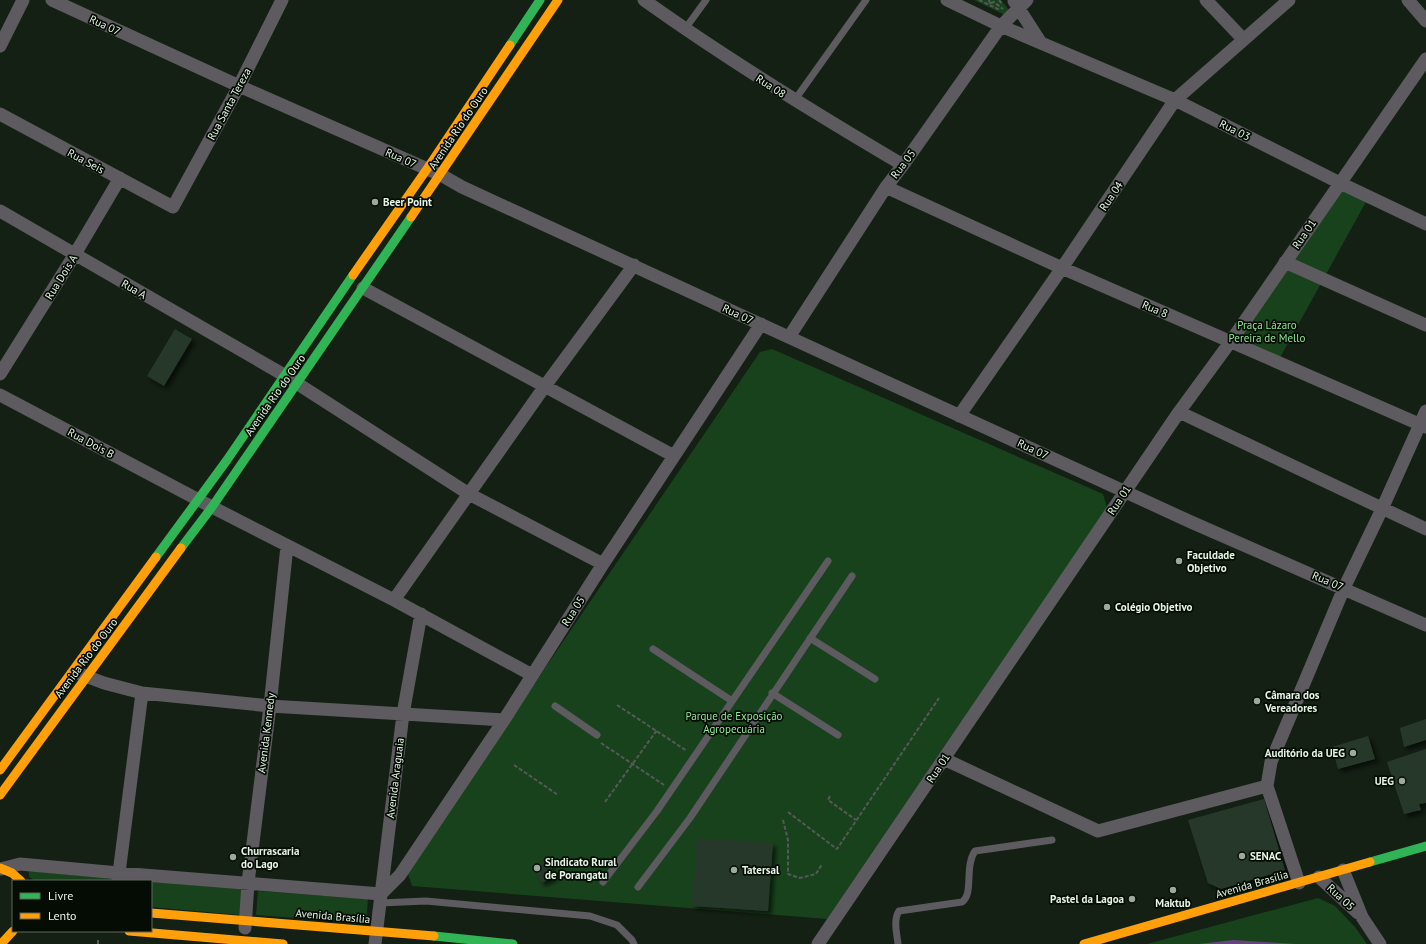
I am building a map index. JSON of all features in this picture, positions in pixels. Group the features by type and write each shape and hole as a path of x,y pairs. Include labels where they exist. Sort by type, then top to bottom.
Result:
{"main road":[{"name":"Avenida Rio do Ouro","path":"2,764 72,672 227,460 427,169 540,0"},
{"name":"Avenida Rio do Ouro","path":"0,795 212,507 441,175 558,0"},
{"path":"446,141 458,149"},
{"path":"367,256 380,264"},
{"path":"150,565 162,575"},
{"name":"Avenida Brasília","path":"1084,944 1426,846"},
{"path":"1,869 12,873 20,880"},
{"name":"Avenida Brasília","path":"152,913 245,920 376,938 513,944"},
{"path":"0,934 12,931"},
{"path":"1,944 13,932"},
{"path":"140,932 283,944"}],"street":[{"path":"0,46 23,0"},
{"name":"Rua 07","path":"52,0 239,86 441,175 1125,492 1426,625"},
{"name":"Rua Santa Tereza","path":"173,207 239,86 282,0"},
{"name":"Rua 08","path":"644,0 794,101 903,165"},
{"name":"Rua 03","path":"947,0 1001,26 1175,100 1340,183 1426,224"},
{"path":"1206,0 1243,39"},
{"name":"Rua 04","path":"959,416 1062,268 1175,100 1289,0"},
{"path":"1408,0 1426,21"},
{"path":"1020,2 1041,43"},
{"name":"Rua 05","path":"789,337 886,187 1001,26 1020,2"},
{"name":"Rua 01","path":"818,944 1179,412 1426,59"},
{"name":"Rua Seis","path":"0,114 173,207"},
{"name":"Rua Dois A","path":"0,374 75,254 120,178"},
{"name":"Rua 8","path":"886,187 1062,268 1423,426"},
{"name":"Rua A","path":"0,211 284,375 469,494 603,564"},
{"path":"1285,262 1426,325"},
{"path":"394,600 545,386 634,265"},
{"path":"363,288 674,456"},
{"name":"Rua 05","path":"380,898 400,875 504,720 603,564 761,324"},
{"name":"Rua Dois B","path":"0,395 198,500 421,614 532,675"},
{"path":"1299,883 1267,786 1271,762 1344,588 1423,426 1426,411"},
{"path":"1179,412 1426,529"},
{"name":"Avenida Kennedy","path":"244,941 248,883 270,706 287,546"},
{"name":"Avenida Araguaia","path":"376,938 403,714 421,614"},
{"path":"72,672 104,684 142,693 270,706 504,720"},
{"path":"119,877 142,693"},
{"path":"944,759 1098,831 1267,786"},
{"path":"2,764 18,769"},
{"path":"1,869 20,864 119,877 248,883 380,898"},
{"name":"Rua 05","path":"1343,870 1362,917 1380,944"},
{"name":"Rua 05","path":"1319,877 1362,917"}],"lane":[{"path":"685,29 706,0"},
{"path":"794,101 866,0"},
{"path":"604,882 672,790 828,561"},
{"path":"638,887 690,818 852,576"},
{"path":"810,638 875,679"},
{"path":"653,649 732,701"},
{"path":"772,694 838,735"},
{"path":"555,706 597,735"},
{"path":"898,944 896,915 899,911 962,902 966,900 968,895 969,867 971,857 975,851 1052,840"},
{"path":"380,898 590,916 617,925 634,944"}],"path":[{"path":"979,0 1004,12 1005,10"},
{"path":"989,0 990,4"},
{"path":"999,0 1006,9 1005,10"},
{"path":"990,4 994,1 1005,10"},
{"path":"788,812 837,849 939,698"},
{"path":"617,705 695,756"},
{"path":"605,802 656,730"},
{"path":"601,743 672,790"},
{"path":"514,765 558,795"},
{"path":"830,796 828,800 856,820"},
{"path":"783,820 788,840 788,874 800,878 816,874 822,864"},
{"path":"98,939 98,944"}],"green space":[{"path":"974,0 1001,0 1009,10 1005,15"},
{"name":"Praça Lázaro Pereira de Mello","path":"1341,189 1367,200 1277,363 1231,341"},
{"name":"Parque de Exposição Agropecuária","path":"772,349 1103,494 1107,507 827,919 412,886 407,871 760,352"},
{"path":"29,871 112,880 34,880 29,877"},
{"path":"152,882 243,889 240,915 152,907"},
{"path":"258,891 368,899 366,923 256,915"},
{"path":"1318,898 1335,906 1355,927 1367,944 1147,944"}],"shaded area":[{"path":"1233,940 1296,944 1199,944"}],"building":[{"path":"175,329 192,339 164,386 147,376"},
{"name":"UEG","path":"1426,719 1426,740 1404,747 1400,728"},
{"name":"Auditório da UEG","path":"1368,736 1375,759 1338,769 1332,747"},
{"name":"UEG","path":"1426,749 1426,803 1419,804 1421,810 1404,814 1387,762"},
{"path":"1264,799 1285,870 1221,889 1208,883 1188,820"},
{"path":"697,838 773,843 768,911 692,906"},
{"path":"548,859 555,877 541,883 533,865"}],"traffic: fast":[{"path":"510,45 540,0"},
{"path":"181,548 212,507 411,217"},
{"path":"156,557 227,460 353,275"},
{"path":"1370,862 1426,846"},
{"path":"434,936 513,944"}],"traffic: slow":[{"path":"411,217 558,0"},
{"path":"353,275 427,169 510,45"},
{"path":"0,795 181,548"},
{"path":"0,770 156,557"},
{"path":"1084,944 1370,862"},
{"path":"0,868 12,873 20,880"},
{"path":"152,913 434,936"},
{"path":"1,944 12,932"},
{"path":"141,932 283,944"}],"place":[{"name":"Beer Point","path":"375,202"},
{"name":"Faculdade Objetivo","path":"1179,561"},
{"name":"Colégio Objetivo","path":"1107,607"},
{"name":"Câmara dos Vereadores","path":"1257,701"},
{"name":"Auditório da UEG","path":"1353,753"},
{"name":"UEG","path":"1402,781"},
{"name":"SENAC","path":"1242,856"},
{"name":"Churrascaria do Lago","path":"233,857"},
{"name":"Sindicato Rural de Porangatu","path":"537,868"},
{"name":"Tatersal","path":"734,870"},
{"name":"Maktub","path":"1173,890"},
{"name":"Pastel da Lagoa","path":"1132,899"}]}
